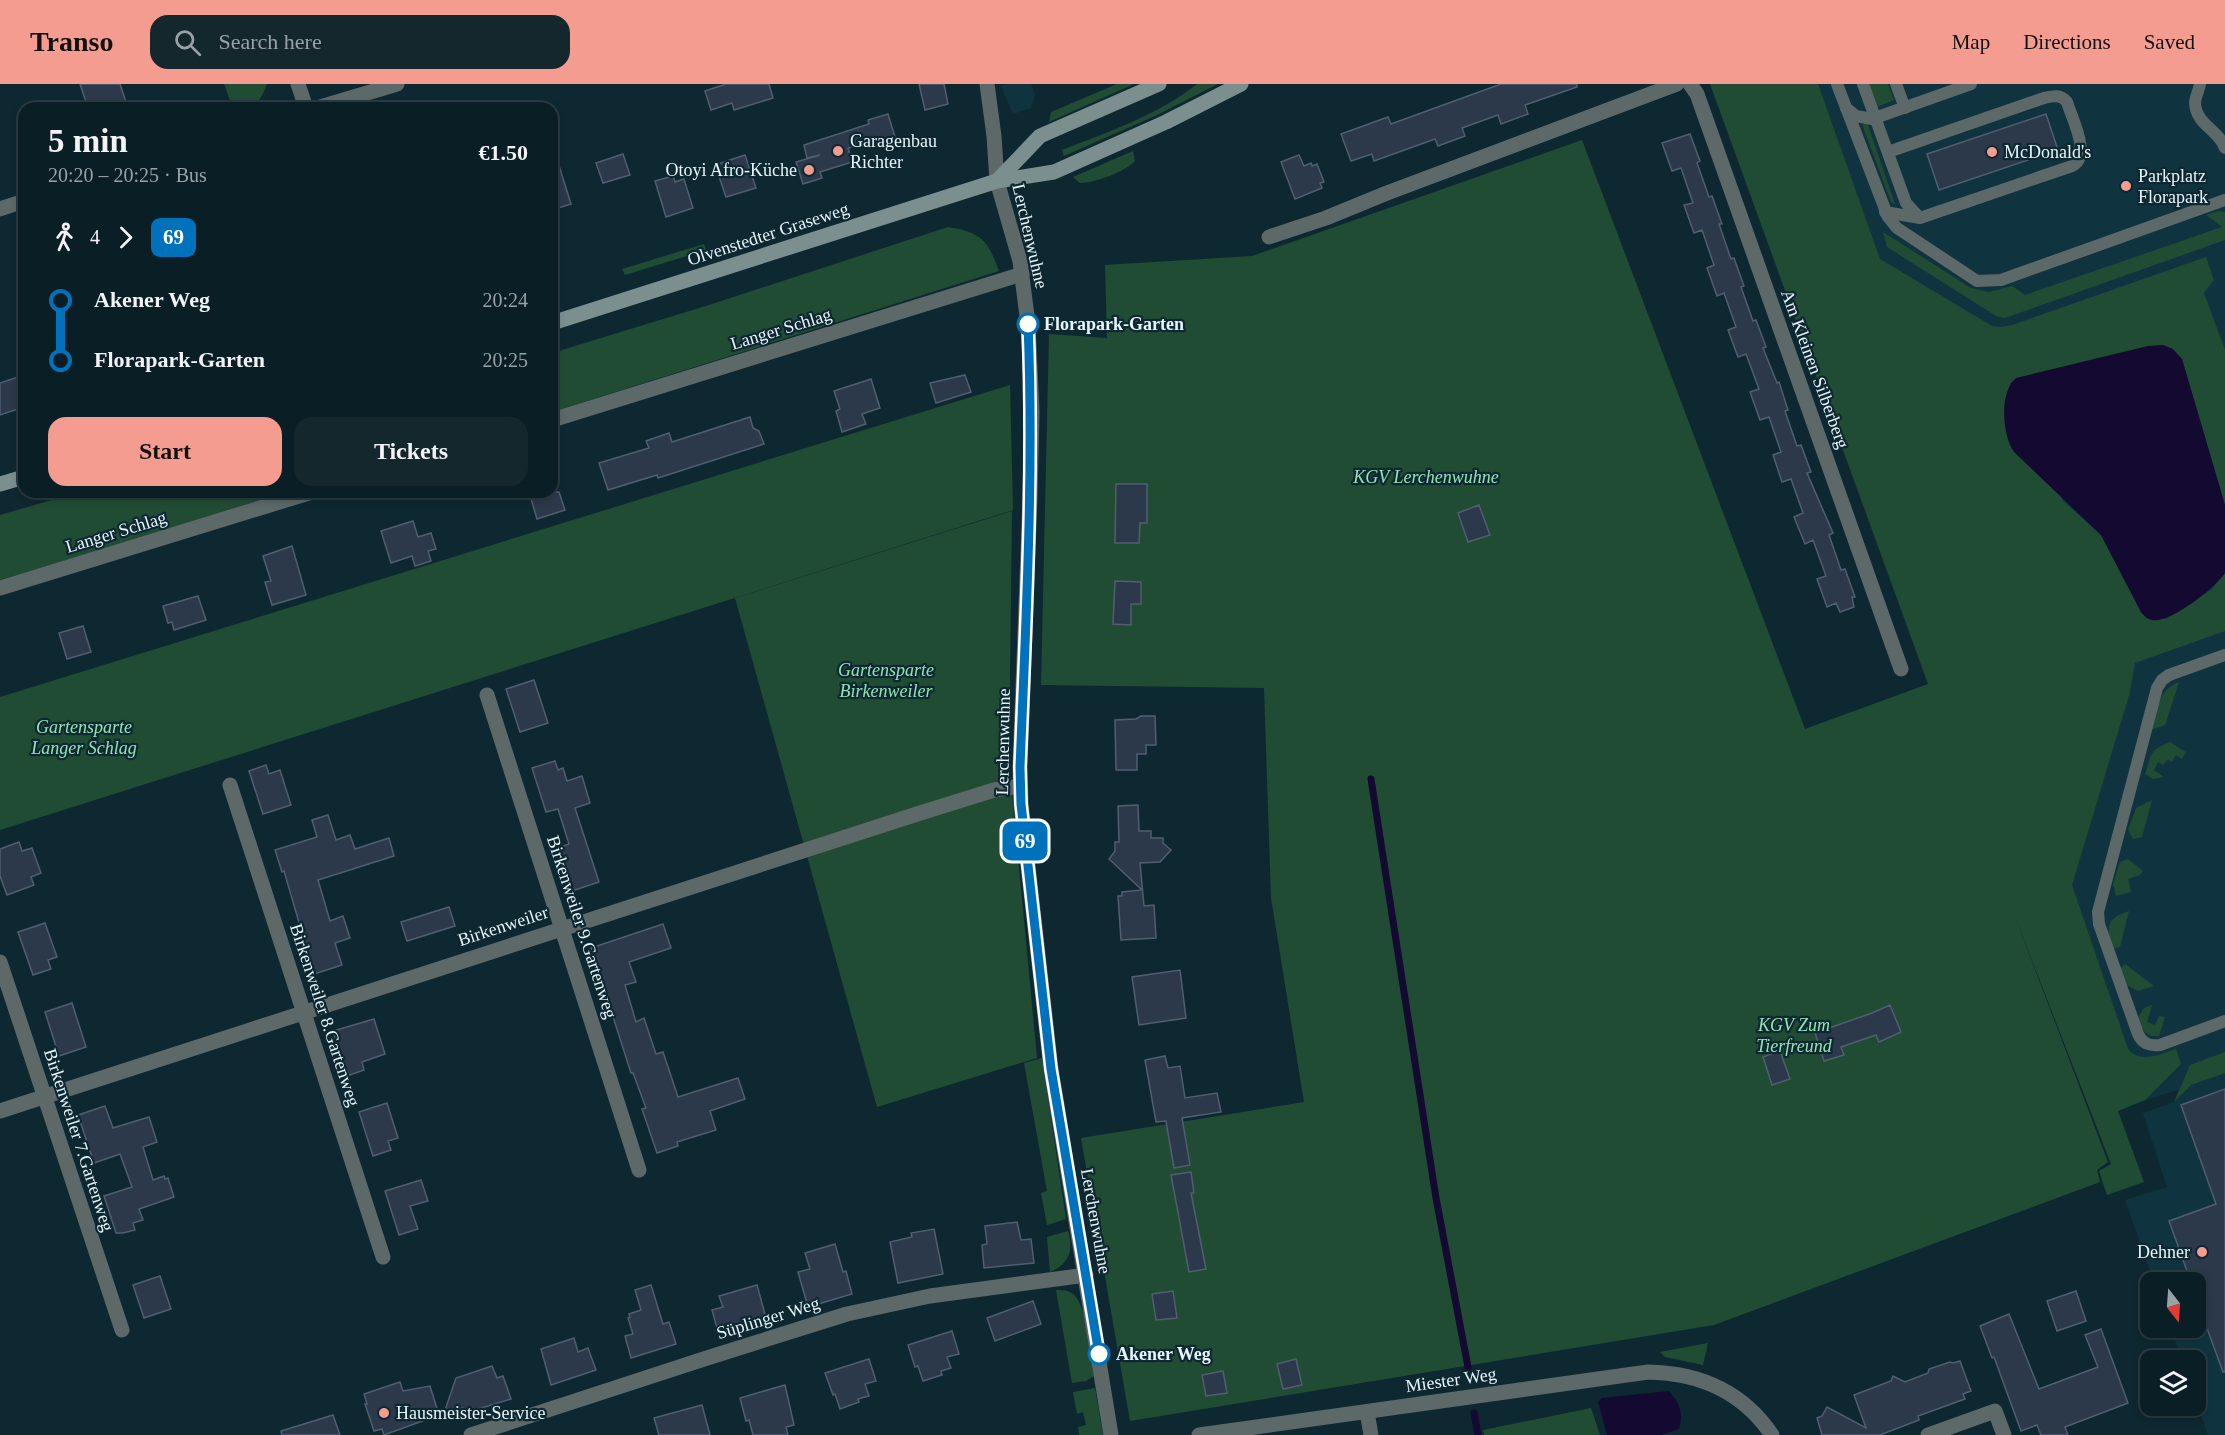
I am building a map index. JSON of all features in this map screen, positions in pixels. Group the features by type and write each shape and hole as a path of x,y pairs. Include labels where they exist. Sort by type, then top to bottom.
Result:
{"main road":[{"name":"Olvenstedter Graseweg","path":"997,181 1040,136 1160,84"},
{"name":"Olvenstedter Graseweg","path":"558,321 997,181 1054,172 1166,122 1241,84"},
{"path":"0,484 18,479"}],"street":[{"path":"298,84 304,102"},
{"path":"337,102 397,84"},
{"name":"Lerchenwuhne","path":"987,84 997,181 1022,274 1028,324 1032,412 1020,786 1051,1069 1111,1435"},
{"path":"1269,237 1326,218 1677,84"},
{"name":"Am Kleinen Silberberg","path":"1690,84 1697,94 1901,669"},
{"path":"0,209 18,203"},
{"name":"Langer Schlag","path":"558,418 1022,274"},
{"name":"Langer Schlag","path":"0,588 292,498"},
{"name":"Birkenweiler 9.Gartenweg","path":"487,695 639,1170"},
{"name":"Birkenweiler 8.Gartenweg","path":"230,785 383,1257"},
{"name":"Birkenweiler","path":"0,1111 562,927 994,790 1020,786"},
{"name":"Birkenweiler 7.Gartenweg","path":"0,962 122,1330"},
{"name":"Süplinger Weg","path":"471,1435 847,1314 930,1296 1086,1275"},
{"name":"Miester Weg","path":"1199,1435 1632,1373 1673,1373 1708,1382 1727,1391 1749,1408 1772,1435"},
{"path":"1928,1435 1995,1411 2004,1435"},
{"path":"1367,1412 1371,1435"}],"lane":[{"path":"1837,84 1885,212 1897,228 1971,277 1986,282 2001,280 2225,200"},
{"path":"1863,84 1906,202 1911,211 1920,218"},
{"path":"1896,84 1905,108"},
{"path":"1845,107 1856,116 1866,119 1875,118 1971,84"},
{"path":"2200,84 2195,103 2199,117 2204,126 2223,141 2225,148"},
{"path":"1885,212 1920,218 2077,164 2082,148 2067,102 2058,96 2044,98 1888,152"},
{"path":"2225,655 2169,675 2162,680 2155,694 2098,908 2099,922 2128,1007 2143,1042 2160,1045 2225,1021"}],"shaded area":[{"path":"1031,84 1035,94 1031,108 1013,114 1001,86"},
{"path":"1710,84 2225,84 2225,1435 2208,1435 2201,1416 2206,1416 2206,1350 2178,1350 2174,1338 2206,1338 2206,1272 2150,1272 2125,1200 2167,1187 2143,1113 2174,1102 2190,1086 2093,1117 1929,684"},
{"path":"2163,345 2173,349 2182,359 2225,505 2225,573 2203,595 2181,611 2160,620 2152,620 2141,612 2101,535 2014,452 2007,435 2004,414 2007,393 2016,378 2148,346"},
{"path":"1669,1391 1680,1408 1679,1429 1661,1435 1607,1435 1598,1402 1602,1398"}],"green space":[{"path":"224,84 267,84 257,102 231,102"},
{"path":"1117,84 1134,84 1049,122 1051,112"},
{"path":"1197,84 1218,84 1155,116 1064,156 1062,150 1150,114"},
{"path":"1710,84 1818,84 1880,259 1992,326 2012,325 2206,257 2214,280 2204,293 2225,350 2225,505 2182,359 2011,382 2009,388 2063,501 2101,535 2141,612 2166,619 2211,590 2225,573 2225,631 2135,663 2130,692 2072,885 2128,1049 2133,1054 2145,1057 2176,1049 2181,1064 2145,1100 2118,1111 2144,1182 2107,1195 2099,1171 2111,1164 2014,914 2108,1162 2097,1170 2100,1182 1714,1325 1130,1421 1081,1138 1304,1102 1271,898 1264,688 1041,685 1049,334 1107,338 1105,265 1252,256 1582,140 1805,729 1928,684"},
{"path":"1866,84 1888,84 1894,100 1877,107"},
{"path":"1866,123 1895,204 1891,202 1863,127"},
{"path":"1133,151 1135,161 1117,173 1086,183 1080,183 1073,177"},
{"path":"2218,211 2225,212 2225,240 2005,318 1996,316 1887,247 1883,232 1971,288 1989,292 2012,286 2025,295 2222,227 2206,215"},
{"path":"948,227 969,232 982,239 991,251 999,271 558,410 558,351 709,305"},
{"path":"704,244 706,250 625,275 622,269"},
{"name":"Gartensparte Langer Schlag","path":"1010,385 1013,510 0,830 0,697"},
{"path":"58,498 273,498 0,580 0,515"},
{"name":"Gartensparte Birkenweiler","path":"1012,511 1009,761 1037,1058 877,1107 735,598"},
{"path":"2179,682 2165,725 2151,730 2162,696 2166,690"},
{"path":"2170,742 2186,752 2182,759 2176,755 2172,762 2168,759 2163,765 2158,762 2154,770 2164,777 2153,779 2145,774 2150,757 2155,750"},
{"path":"2152,800 2142,837 2133,839 2128,830 2136,808"},
{"path":"2128,859 2143,871 2140,875 2128,879 2131,892 2116,896 2113,884 2120,862"},
{"path":"2129,911 2120,947 2113,949 2109,925 2115,917"},
{"path":"2125,964 2154,986 2138,991 2125,984 2120,969"},
{"path":"2152,1005 2147,1022 2155,1025 2159,1016 2165,1017 2159,1036 2147,1034 2138,1018 2144,1008"},
{"path":"2225,1052 2225,1073 2191,1085 2174,1102 2190,1065"},
{"path":"1042,1058 1066,1219 1047,1225 1041,1193 1047,1191 1024,1063"},
{"path":"1068,1231 1070,1250 1066,1261 1050,1272 1047,1237"},
{"path":"1056,1290 1073,1294 1082,1309 1088,1332 1094,1376 1086,1381 1072,1383"},
{"path":"1708,1343 1703,1365 1665,1357 1660,1352"},
{"path":"1095,1388 1103,1435 1079,1435 1078,1427 1086,1425 1083,1412 1077,1414 1073,1392"},
{"path":"1591,1408 1600,1435 1484,1435 1483,1430"}],"building":[{"path":"80,84 120,84 126,102 86,102"},
{"path":"726,84 769,84 773,98 734,110 732,103 711,110 705,91"},
{"path":"919,84 944,84 948,104 925,110"},
{"path":"1501,84 1577,84 1577,87 1525,105 1528,114 1501,124 1498,115 1462,128 1465,136 1438,146 1435,139 1374,161 1372,154 1351,161 1341,134 1388,117 1391,124"},
{"path":"888,114 895,137 848,148 852,162 820,172 822,178 803,184 796,162 820,155 807,158 804,145 869,124 868,120"},
{"name":"McDonald's","path":"2046,114 2058,150 1939,190 1927,154"},
{"path":"1690,134 1700,161 1697,163 1722,224 1719,224 1731,259 1734,258 1744,286 1741,287 1753,321 1756,320 1766,347 1763,348 1777,383 1779,382 1788,410 1785,411 1797,446 1801,445 1811,472 1807,473 1833,533 1829,535 1841,570 1845,569 1855,597 1852,597 1854,607 1840,612 1836,603 1827,607 1817,579 1826,576 1813,540 1805,544 1794,517 1803,513 1791,479 1782,482 1773,455 1781,452 1769,417 1760,420 1750,392 1759,389 1746,354 1738,357 1728,330 1736,327 1724,293 1717,296 1707,268 1714,265 1702,230 1694,233 1684,205 1693,203 1681,168 1672,171 1662,143"},
{"path":"623,154 630,175 603,183 596,163"},
{"path":"745,155 756,188 726,197 715,165"},
{"path":"1299,155 1304,166 1311,163 1312,166 1317,164 1324,182 1320,183 1322,188 1295,199 1281,162"},
{"path":"558,162 571,204 558,208"},
{"path":"673,176 675,182 684,179 693,208 666,217 655,181"},
{"path":"965,375 971,392 936,403 930,383"},
{"path":"18,377 18,409 0,415 0,383"},
{"path":"871,379 880,408 862,414 866,424 842,432 836,411 840,409 834,391"},
{"path":"750,417 753,428 759,431 764,444 658,478 657,475 608,490 599,463 649,448 646,441 669,433 672,442"},
{"path":"1116,484 1147,484 1147,523 1140,523 1139,543 1115,543"},
{"path":"559,492 565,510 537,519 531,498 558,498"},
{"path":"1479,505 1490,535 1468,542 1458,513"},
{"path":"413,521 418,537 431,533 436,549 428,551 431,561 415,566 412,556 391,563 381,531"},
{"path":"292,546 306,595 272,605 265,582 271,581 263,556"},
{"path":"1115,581 1141,582 1141,604 1131,604 1131,625 1113,624"},
{"path":"198,596 206,620 174,630 172,622 168,623 163,606"},
{"path":"83,626 91,652 67,659 59,633"},
{"path":"534,680 548,723 520,732 506,689"},
{"path":"1141,716 1155,716 1156,745 1146,745 1146,754 1137,754 1137,770 1116,770 1115,720 1136,719"},
{"path":"555,761 558,770 563,768 567,781 582,776 590,803 575,808 599,882 572,891 558,848 569,844 558,809 546,812 532,768"},
{"path":"266,765 269,774 280,770 291,805 263,814 249,771"},
{"path":"1138,805 1139,831 1151,831 1151,838 1163,838 1163,843 1171,850 1160,862 1140,863 1144,906 1154,905 1156,938 1121,940 1118,896 1122,896 1122,892 1142,890 1109,859 1115,851 1115,842 1119,842 1118,806"},
{"path":"328,815 336,840 350,835 355,849 389,838 394,856 318,880 330,921 343,916 350,938 335,943 342,965 314,974 284,871 282,872 275,850 317,837 312,820"},
{"path":"19,842 22,851 32,848 41,873 31,877 34,885 7,895 0,876 0,849"},
{"path":"449,907 455,926 407,941 401,922"},
{"path":"45,923 57,957 48,960 51,969 33,975 18,932"},
{"path":"663,924 671,948 629,962 636,982 625,985 636,1022 644,1018 656,1054 663,1052 678,1097 738,1078 745,1099 710,1111 716,1130 677,1142 678,1146 657,1153 642,1109 646,1108 633,1073 631,1073 591,948"},
{"path":"1180,970 1186,1018 1139,1025 1132,977"},
{"path":"72,1003 86,1047 59,1056 45,1012"},
{"path":"1890,1005 1901,1032 1879,1042 1876,1035 1841,1047 1844,1055 1824,1061 1815,1033"},
{"path":"374,1019 385,1054 362,1062 364,1070 347,1076 333,1031"},
{"path":"1780,1051 1790,1079 1772,1085 1763,1057"},
{"path":"1165,1056 1168,1068 1180,1066 1185,1098 1217,1093 1221,1112 1182,1118 1190,1165 1174,1168 1166,1121 1156,1122 1145,1060"},
{"name":"Dehner","path":"2225,1089 2225,1372 2223,1372 2206,1325 2206,1272 2187,1272 2169,1221 2216,1204 2181,1105"},
{"path":"387,1103 398,1138 388,1141 391,1150 373,1156 359,1112"},
{"path":"105,1106 113,1128 149,1117 157,1142 143,1147 153,1180 164,1176 165,1179 168,1178 174,1197 139,1209 143,1220 133,1223 135,1230 123,1233 116,1233 104,1196 132,1187 120,1154 94,1163 78,1115"},
{"path":"1191,1172 1194,1193 1191,1193 1206,1269 1189,1272 1171,1175"},
{"path":"421,1180 428,1201 410,1206 418,1229 399,1235 385,1191"},
{"path":"1017,1222 1021,1240 1031,1239 1034,1263 984,1268 982,1245 987,1244 985,1226"},
{"path":"934,1229 943,1274 898,1283 890,1242 912,1237 911,1233"},
{"path":"835,1244 852,1294 808,1307 798,1272 810,1269 805,1253"},
{"path":"160,1276 171,1309 144,1318 133,1285"},
{"path":"651,1285 663,1324 669,1322 676,1344 631,1358 625,1336 633,1334 629,1314 641,1310 635,1290"},
{"path":"757,1285 766,1318 718,1332 712,1310 723,1307 719,1296"},
{"path":"1173,1291 1177,1318 1156,1320 1152,1294"},
{"path":"2076,1291 2086,1321 2057,1331 2047,1301"},
{"path":"1033,1301 1041,1324 995,1341 987,1318"},
{"path":"2009,1314 2039,1389 2098,1367 2085,1335 2101,1329 2128,1403 2065,1427 2068,1435 2041,1435 2037,1425 2021,1431 1980,1326"},
{"path":"952,1331 959,1354 947,1357 951,1368 941,1371 942,1375 923,1381 918,1366 915,1367 908,1345"},
{"path":"574,1338 578,1352 588,1348 596,1370 551,1385 541,1349"},
{"path":"869,1359 876,1381 865,1384 869,1396 840,1409 825,1373"},
{"path":"1296,1359 1302,1385 1283,1389 1277,1364"},
{"path":"1960,1361 1971,1391 1963,1394 1965,1399 1918,1416 1919,1420 1880,1435 1822,1435 1817,1418 1822,1416 1827,1407 1866,1428 1854,1395 1891,1381 1893,1376 1905,1382 1928,1373 1929,1369"},
{"path":"492,1366 497,1378 503,1376 511,1399 465,1413 463,1408 444,1413 456,1378"},
{"path":"1223,1371 1227,1393 1206,1396 1202,1375"},
{"path":"400,1382 403,1391 430,1386 439,1415 384,1435 382,1429 374,1431 364,1394"},
{"path":"785,1385 794,1425 786,1427 788,1435 753,1435 749,1420 746,1421 740,1398"},
{"path":"702,1405 710,1435 659,1435 654,1418"},
{"path":"333,1415 340,1435 282,1435 281,1431"}],"waterway":[{"path":"1371,779 1436,1198 1468,1367"},
{"path":"1474,1413 1478,1435"}],"bus line":[{"name":"69","path":"1028,324 1032,412 1020,767 1021,804 1051,1069 1099,1354"}],"place":[{"name":"Garagenbau Richter","path":"838,151"},
{"name":"McDonald's","path":"1992,152"},
{"name":"Otoyi Afro-Küche","path":"809,170"},
{"name":"Parkplatz Florapark","path":"2126,186"},
{"name":"Florapark-Garten","path":"1028,324"},
{"name":"Dehner","path":"2202,1252"},
{"name":"Akener Weg","path":"1099,1354"},
{"name":"Hausmeister-Service","path":"384,1413"}],"park label":[{"name":"KGV Lerchenwuhne","path":"1426,477"},
{"name":"KGV Zum Tierfreund","path":"1794,1035"}]}
